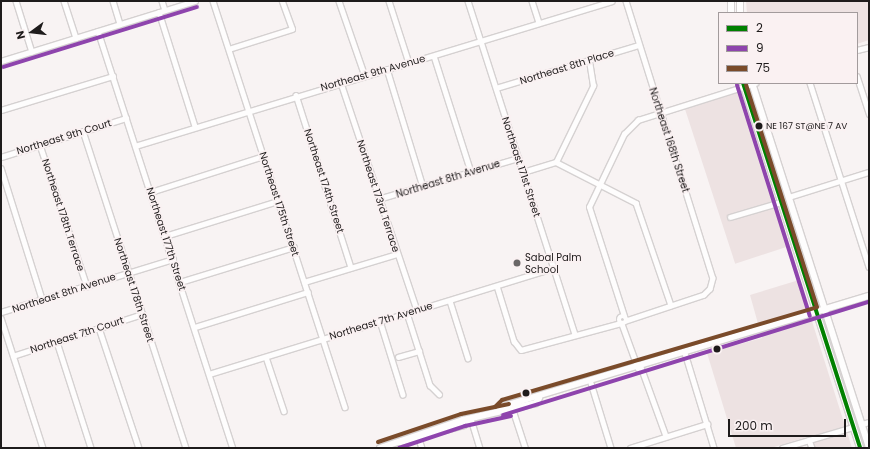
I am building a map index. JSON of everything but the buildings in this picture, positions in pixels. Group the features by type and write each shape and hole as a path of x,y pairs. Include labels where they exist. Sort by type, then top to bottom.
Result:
{"main road":[{"path":"731,1 731,12"},
{"path":"740,1 740,12"},
{"path":"753,84 869,447"},
{"path":"744,85 860,448"},
{"path":"778,192 790,197"},
{"path":"781,202 796,216"},
{"path":"499,411 504,406 539,398 591,383 816,314 869,296"},
{"path":"400,442 417,433 471,420 499,411 513,410 536,403 539,398"},
{"path":"849,414 862,424"},
{"path":"380,448 400,442 419,439 464,425 471,420"},
{"path":"853,427 866,438"}],"street":[{"path":"16,1 32,52"},
{"path":"64,1 76,38"},
{"path":"113,1 120,24"},
{"path":"162,1 165,10"},
{"path":"1,61 195,1"},
{"name":"Northeast 175th Street","path":"212,1 294,247 345,408"},
{"path":"229,49 292,30 282,1"},
{"path":"339,1 365,76"},
{"path":"389,1 409,63"},
{"name":"Northeast 171st Street","path":"468,1 575,334"},
{"path":"532,1 539,23"},
{"name":"Northeast 9th Avenue","path":"135,146 296,95 434,56 539,23 592,3 611,1"},
{"name":"Northeast 168th Street","path":"626,1 638,45 661,112 713,278 710,289 704,295 671,305"},
{"path":"159,12 195,126"},
{"name":"Northeast 177th Street","path":"98,31 233,448"},
{"name":"Northeast 8th Place","path":"496,88 589,62 638,45"},
{"path":"858,50 869,47"},
{"path":"434,56 471,172"},
{"path":"556,162 593,86 589,62"},
{"path":"387,69 423,187"},
{"path":"1,110 113,76"},
{"path":"858,79 869,114"},
{"name":"Northeast 173rd Terrace","path":"341,82 378,199 417,310"},
{"path":"810,84 869,267"},
{"path":"666,436 626,331 590,218 589,207 598,184 629,126 661,112 744,85"},
{"name":"Northeast 174th Street","path":"296,95 351,267"},
{"name":"Northeast 9th Court","path":"1,157 126,118"},
{"name":"Northeast 178th Street","path":"83,131 186,448"},
{"name":"Northeast 178th Terrace","path":"40,145 87,286"},
{"path":"151,192 263,156"},
{"name":"Northeast 8th Avenue","path":"378,199 518,158"},
{"path":"497,286 519,349 614,323 671,305 639,208 636,203 556,162 523,172"},
{"path":"1,168 42,300"},
{"path":"790,197 869,172"},
{"path":"165,236 278,201"},
{"path":"730,217 781,202"},
{"path":"180,282 294,247"},
{"path":"304,282 397,254"},
{"name":"Northeast 8th Avenue","path":"1,312 172,259"},
{"name":"Northeast 7th Avenue","path":"209,374 554,268"},
{"path":"195,327 308,292"},
{"path":"450,301 468,358"},
{"path":"407,313 430,385 440,394"},
{"name":"Northeast 7th Court","path":"13,356 142,314"},
{"path":"1,318 42,448"},
{"path":"380,321 403,395"},
{"path":"99,328 139,448"},
{"path":"57,342 91,448"},
{"path":"398,357 419,351"},
{"path":"685,353 714,448"},
{"path":"266,357 284,411"},
{"path":"591,383 612,448"},
{"path":"513,410 525,448"},
{"path":"471,420 480,448"},
{"path":"862,424 869,422"},
{"path":"630,448 707,424"},
{"path":"782,448 853,427"},
{"path":"419,439 422,448"},
{"path":"809,440 812,448"}],"shaded area":[{"path":"746,1 869,1 869,40 858,44 858,12 747,12"},
{"path":"739,91 789,246 735,264 685,109"},
{"path":"799,280 852,448 814,448 810,436 771,448 736,448 707,353 762,338 750,295"}],"transit line":[{"name":"9","path":"3,67 197,7"},
{"name":"2","path":"743,84 860,448"},
{"name":"9","path":"737,85 810,316"},
{"name":"75","path":"495,407 502,400 817,307 746,85"},
{"name":"9","path":"503,415 869,302"},
{"name":"75","path":"378,442 461,414 509,404"},
{"name":"9","path":"399,448 465,426 511,416"}],"place":[{"name":"NE 167 ST@NE 7 AV","path":"759,126"},
{"name":"Sabal Palm School","path":"517,263"}]}
